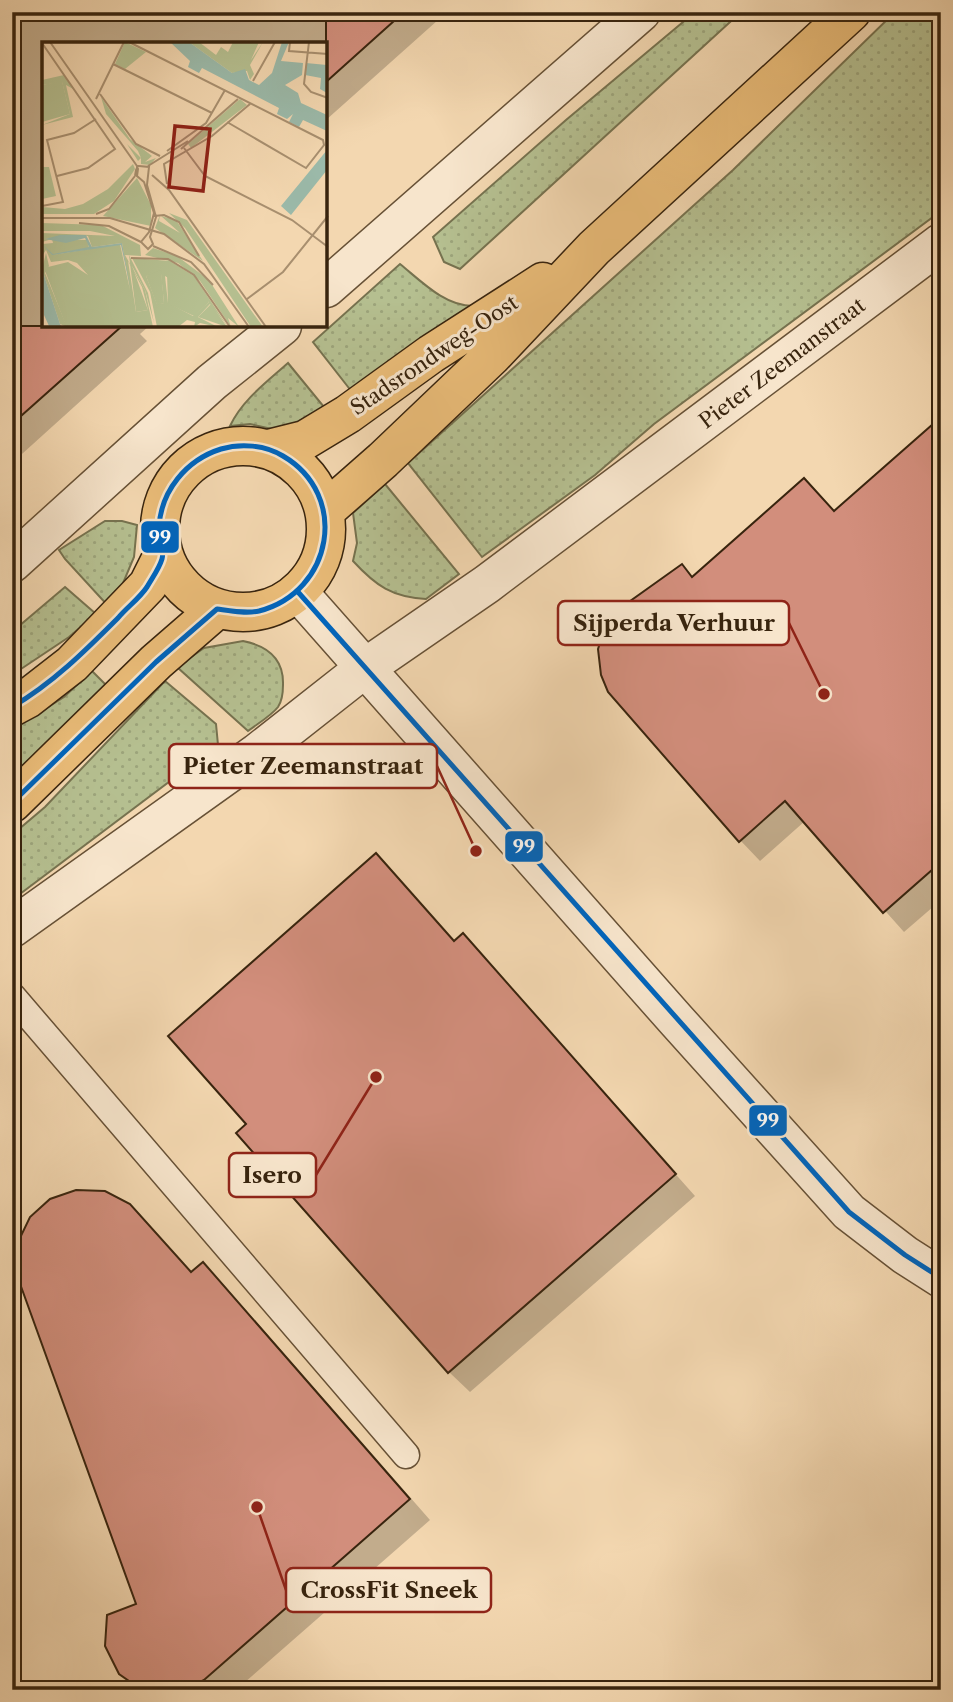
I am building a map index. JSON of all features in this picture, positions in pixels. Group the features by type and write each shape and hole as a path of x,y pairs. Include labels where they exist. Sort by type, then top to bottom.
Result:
{"main road":[{"name":"Stadsrondweg-Oost","path":"325,511 492,356 594,248 851,12"},
{"name":"Stadsrondweg-Oost","path":"269,449 304,440 348,414 431,354 594,248"},
{"path":"252,446 269,449 284,456 301,469 314,485 325,511 327,527 324,552 313,574 298,592 279,605 257,612 217,609 190,594 173,575 159,539 162,508 167,494 183,470 207,453 221,448 252,446"},
{"path":"12,707 27,699 72,664 148,585 163,555"},
{"path":"12,803 156,662 217,609"}],"street":[{"path":"327,287 641,12"},
{"name":"Pieter Zeemanstraat","path":"12,928 257,753 365,668 487,584 941,243"},
{"path":"12,563 212,382 281,327"},
{"path":"298,592 849,1212 905,1255 941,1278"}],"lane":[{"path":"12,996 406,1455"}],"green space":[{"path":"695,12 741,12 460,269 444,262 433,237 566,120"},
{"path":"895,12 941,12 941,211 654,424 595,475 482,557 408,463 733,170"},
{"path":"400,264 443,297 473,306 352,392 313,342"},
{"path":"288,363 324,407 281,431 250,424 230,426 248,399"},
{"path":"385,484 459,574 426,599 403,596 385,589 353,561 357,543 353,513"},
{"path":"105,521 122,521 137,525 134,557 110,608 59,550"},
{"path":"65,587 96,614 69,637 12,675 12,632"},
{"path":"243,641 260,646 273,655 283,676 278,707 248,731 177,667 204,648"},
{"path":"92,671 108,687 12,776 12,730 64,697"},
{"path":"165,681 216,724 218,745 12,900 12,835 45,807"}],"building":[{"path":"326,12 404,12 327,81"},
{"path":"12,326 121,327 12,424"},
{"path":"941,417 941,862 883,913 785,801 739,842 608,692 601,675 598,649 604,630 619,609 682,564 692,577 804,478 834,511"},
{"path":"376,853 454,941 463,933 676,1174 448,1373 236,1133 246,1124 168,1036"},
{"path":"76,1190 105,1191 130,1204 191,1272 203,1262 410,1499 204,1680 184,1690 142,1690 119,1674 105,1646 107,1615 136,1604 15,1270 18,1242 30,1217 50,1199"}],"transit line":[{"name":"99","path":"12,707 68,666 144,591 162,559 159,527 165,501 170,489 187,469 208,454 221,449 253,446 276,452 304,473 318,494 324,517 324,541 317,564 303,584 284,600 259,611 217,609 156,662 12,803"},
{"name":"99","path":"298,592 849,1212 905,1255 941,1278"}],"place":[{"name":"Sijperda Verhuur","path":"824,694"},
{"name":"Pieter Zeemanstraat","path":"476,851"},
{"name":"Isero","path":"376,1077"},
{"name":"CrossFit Sneek","path":"257,1507"}]}
